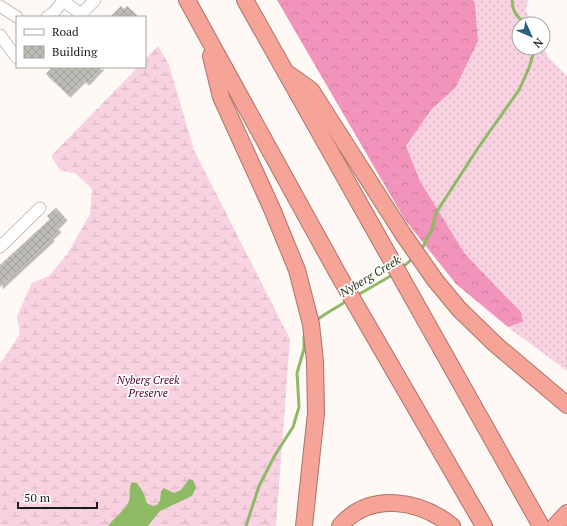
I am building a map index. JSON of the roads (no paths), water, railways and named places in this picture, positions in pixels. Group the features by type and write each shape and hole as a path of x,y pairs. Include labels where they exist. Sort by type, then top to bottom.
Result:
{"highway":[{"path":"187,0 371,333 484,526"},
{"path":"245,0 541,526"},
{"path":"206,35 221,97 287,245 301,284 308,312 314,344 316,388 314,434 304,526"},
{"path":"284,70 311,90 403,234 435,280 458,309 495,344 567,406"},
{"path":"340,526 356,513 378,504 392,502 420,507 444,519 452,526"},
{"path":"555,526 567,513"}],"street":[{"path":"48,16 54,12 63,0 80,16 94,0"},
{"path":"0,6 16,16"},
{"path":"0,35 16,57"},
{"path":"0,247 40,208"}],"waterway":[{"name":"Nyberg Creek","path":"512,0 513,8 518,16"},
{"name":"Nyberg Creek","path":"420,250 432,229 436,213 478,148 519,90 533,56"},
{"name":"Nyberg Creek","path":"402,268 414,257"},
{"name":"Nyberg Creek","path":"356,296 394,274"},
{"name":"Nyberg Creek","path":"315,321 347,301"},
{"name":"Nyberg Creek","path":"246,526 259,486 275,455 293,427 299,407 297,373 304,349 304,337 306,334"}],"park label":[{"name":"Nyberg Creek Preserve","path":"148,386"}]}
